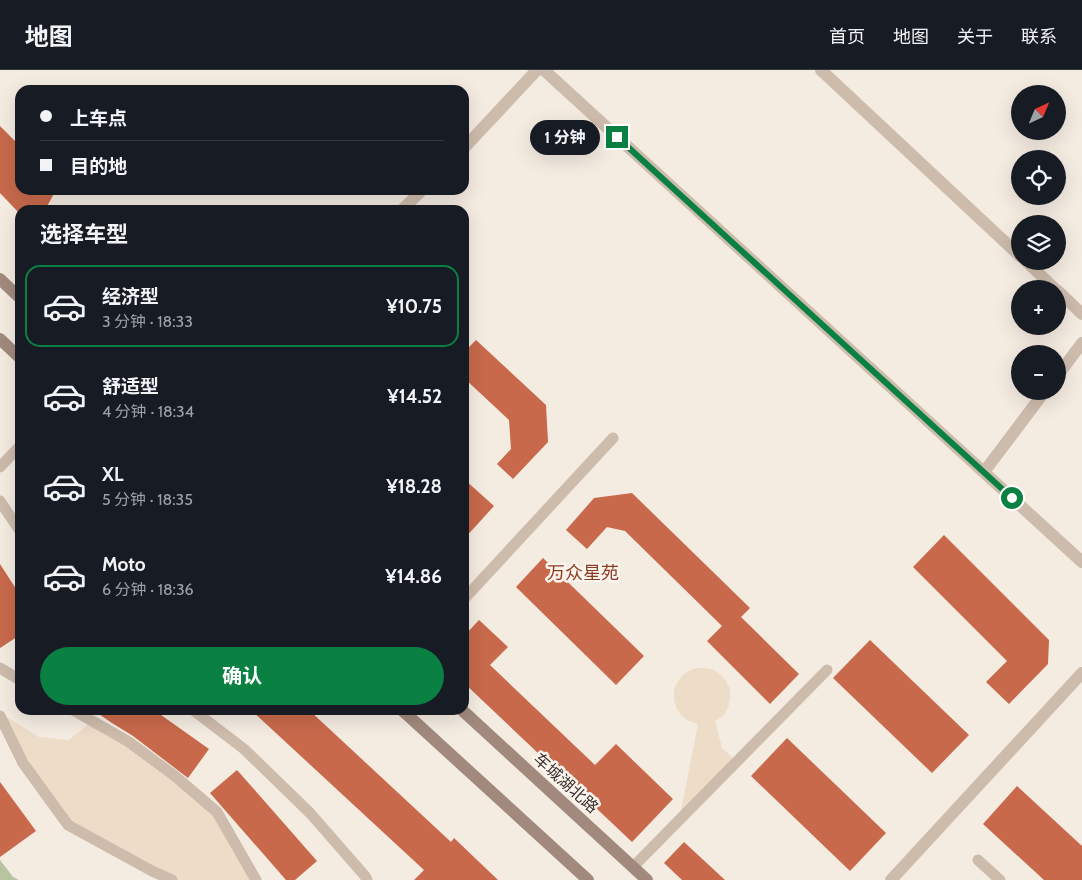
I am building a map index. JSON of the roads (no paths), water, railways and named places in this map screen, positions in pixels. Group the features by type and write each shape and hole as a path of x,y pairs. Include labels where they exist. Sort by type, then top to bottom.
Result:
{"main road":[{"path":"0,279 15,293"},
{"path":"0,339 15,353"},
{"path":"407,715 588,880"},
{"name":"车城湖北路","path":"467,715 648,880"}],"street":[{"path":"469,143 537,70"},
{"path":"544,70 1082,562"},
{"path":"821,70 1011,248"},
{"path":"407,205 417,195"},
{"path":"1035,270 1046,280"},
{"path":"1066,299 1082,314"},
{"path":"1066,364 1082,343"},
{"path":"984,472 1038,400"},
{"path":"891,880 1082,673"}],"lane":[{"path":"469,594 613,438"},
{"path":"0,467 15,451"},
{"path":"0,501 15,524"},
{"path":"0,668 15,677"},
{"path":"633,867 827,670"},
{"path":"82,715 129,742 175,776 217,812 256,880"},
{"path":"200,715 244,749 310,813 367,880"},
{"path":"0,716 23,763 68,824 152,871 172,880"},
{"path":"978,860 1000,880"}],"district":[{"name":"万众星苑","path":"583,573"}]}
